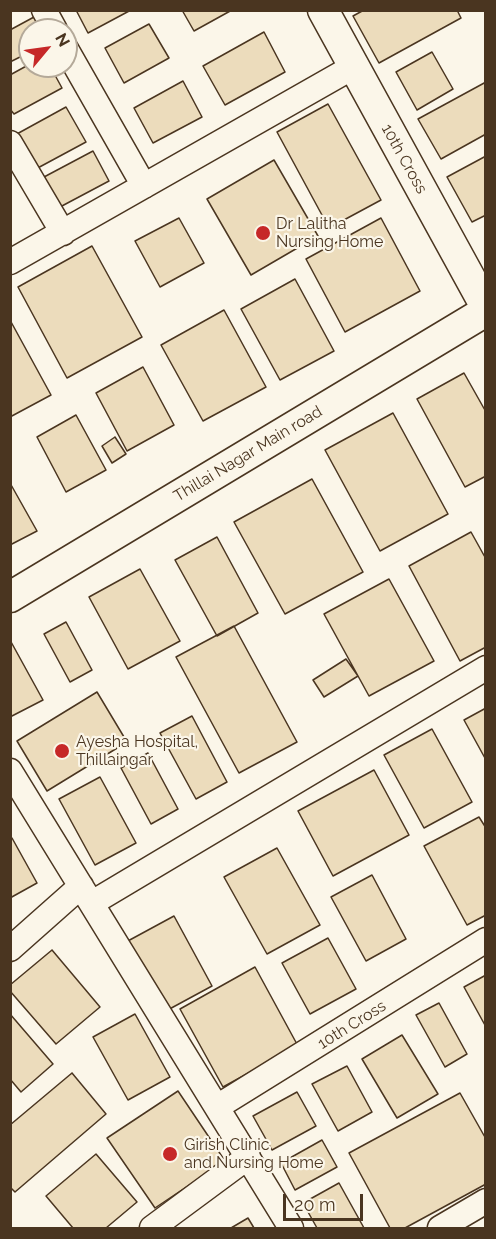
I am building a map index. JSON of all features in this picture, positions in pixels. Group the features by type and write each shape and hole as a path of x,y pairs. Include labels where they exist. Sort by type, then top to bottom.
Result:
{"street":[{"name":"10th Cross","path":"322,10 486,307"},
{"path":"10,262 353,67"},
{"path":"78,70 144,186"},
{"path":"10,143 63,233"},
{"name":"Thillai Nagar Main road","path":"10,597 486,311"},
{"path":"10,949 86,895 486,668"},
{"path":"10,771 291,1228"},
{"name":"10th Cross","path":"217,1107 486,940"},
{"path":"152,1228 248,1157"},
{"path":"440,1228 483,1208"}],"building":[{"path":"76,10 131,10 88,33"},
{"path":"182,10 232,10 194,31"},
{"path":"364,10 457,10 461,18 379,63 353,16"},
{"path":"149,24 169,58 124,83 105,48"},
{"path":"18,26 18,58 10,62 10,30"},
{"path":"264,32 285,72 225,105 203,66"},
{"path":"432,52 453,89 417,110 396,72"},
{"path":"18,71 18,78 57,78 62,88 14,114 10,109 10,75"},
{"path":"183,81 202,117 153,143 134,108"},
{"path":"486,82 486,134 441,159 418,119"},
{"path":"328,104 381,200 329,228 277,132"},
{"path":"66,107 86,142 34,170 15,135"},
{"path":"93,151 109,181 60,207 44,177"},
{"path":"486,156 486,215 472,222 447,177"},
{"path":"274,160 318,236 251,275 207,199"},
{"path":"179,218 204,263 160,287 135,241"},
{"path":"381,218 420,291 345,332 306,259"},
{"path":"92,246 142,337 67,378 18,287"},
{"path":"295,279 334,351 280,380 241,309"},
{"path":"224,310 266,387 203,421 161,345"},
{"path":"10,320 51,395 10,417"},
{"path":"143,367 174,425 127,451 96,393"},
{"path":"464,373 486,412 486,476 465,487 417,399"},
{"path":"393,413 448,514 380,551 325,450"},
{"path":"76,415 106,470 66,492 37,437"},
{"path":"115,437 126,454 112,463 102,446"},
{"path":"312,479 363,572 285,614 234,522"},
{"path":"10,483 37,531 10,545"},
{"path":"471,532 486,559 486,647 460,661 409,566"},
{"path":"217,537 258,613 217,636 175,560"},
{"path":"140,569 180,641 128,669 89,597"},
{"path":"389,579 434,661 369,696 324,614"},
{"path":"66,622 92,670 70,682 44,634"},
{"path":"234,626 297,742 239,773 176,657"},
{"path":"10,640 43,700 10,717"},
{"path":"346,659 358,676 324,697 313,680"},
{"path":"97,692 127,742 47,791 17,741"},
{"path":"486,708 486,760 464,720"},
{"path":"192,716 227,782 196,799 160,733"},
{"path":"432,729 472,802 424,828 384,755"},
{"path":"148,753 178,809 151,824 121,768"},
{"path":"374,770 409,835 333,876 298,811"},
{"path":"100,777 136,843 95,865 59,799"},
{"path":"479,817 486,828 486,915 467,925 424,846"},
{"path":"12,838 37,883 10,898 10,839"},
{"path":"277,848 320,925 267,954 224,877"},
{"path":"372,875 406,939 366,961 331,897"},
{"path":"174,916 212,986 164,1012 126,942"},
{"path":"328,938 356,989 310,1014 282,963"},
{"path":"52,950 100,1007 56,1044 10,991 10,985"},
{"path":"255,967 298,1046 223,1087 180,1009"},
{"path":"486,975 486,1027 464,987"},
{"path":"439,1003 467,1054 445,1067 416,1015"},
{"path":"10,1014 53,1064 21,1092 10,1079"},
{"path":"135,1014 170,1077 128,1100 93,1037"},
{"path":"402,1035 438,1094 397,1118 362,1059"},
{"path":"347,1066 372,1112 338,1131 312,1084"},
{"path":"72,1073 106,1114 15,1192 10,1187 10,1125"},
{"path":"178,1091 225,1161 155,1208 107,1138"},
{"path":"297,1092 316,1126 272,1150 253,1116"},
{"path":"460,1093 486,1139 486,1184 405,1228 390,1228 349,1153"},
{"path":"322,1140 337,1167 295,1190 281,1163"},
{"path":"96,1154 137,1202 106,1228 73,1228 46,1196"},
{"path":"339,1183 364,1228 317,1228 303,1203"},
{"path":"248,1218 254,1228 231,1228"}],"place":[{"name":"Dr Lalitha Nursing Home","path":"263,233"},
{"name":"Ayesha Hospital, Thillaingar","path":"62,751"},
{"name":"Girish Clinic and Nursing Home","path":"170,1154"}]}
